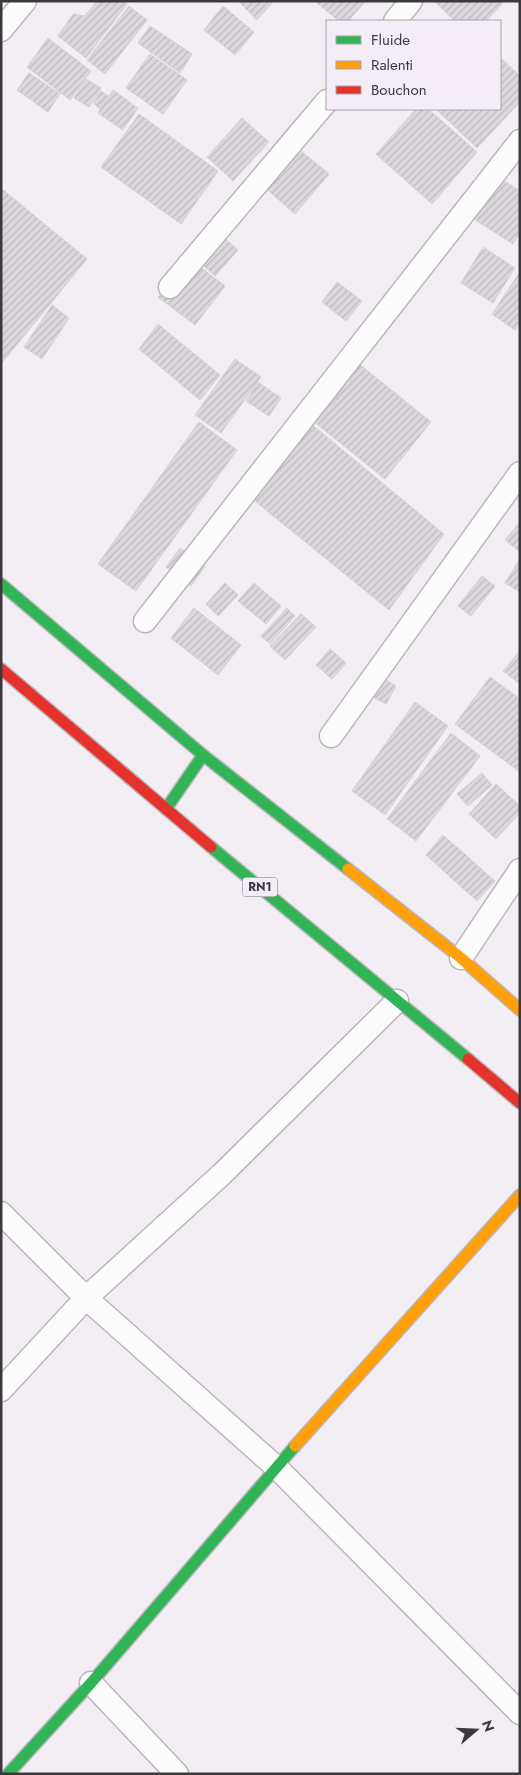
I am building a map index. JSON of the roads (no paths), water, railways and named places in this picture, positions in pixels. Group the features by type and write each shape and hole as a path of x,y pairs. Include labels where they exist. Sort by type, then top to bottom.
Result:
{"main road":[{"path":"1,584 203,755 461,958 520,1010"},
{"name":"RN1","path":"1,669 166,809 520,1103"},
{"path":"166,809 203,755"},
{"path":"8,1774 91,1683 276,1467 520,1194"}],"street":[{"path":"1,30 26,1"},
{"path":"395,20 411,1"},
{"path":"170,287 326,102"},
{"path":"145,621 520,141"},
{"path":"331,736 520,473"},
{"path":"461,958 520,870"},
{"path":"1,1390 86,1298 222,1174 397,1001"},
{"path":"1,1213 86,1298 276,1467 520,1713"},
{"path":"91,1683 178,1774"}]}
